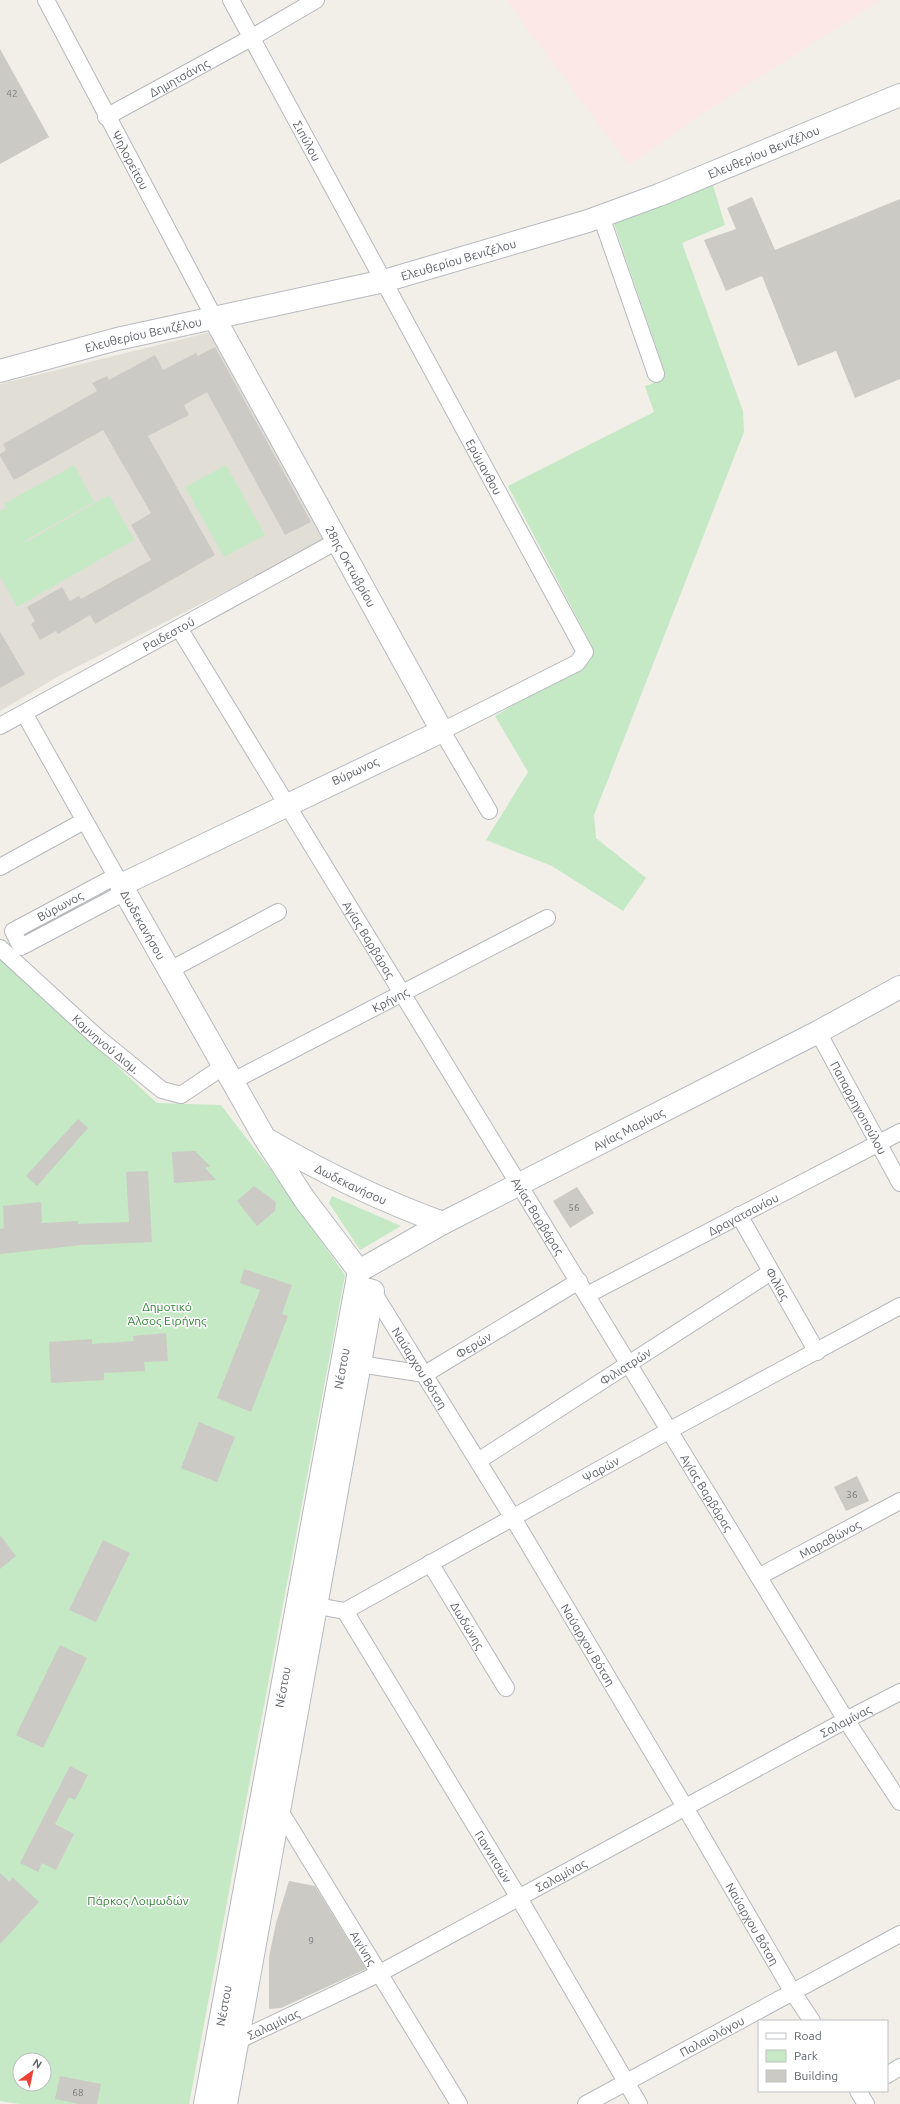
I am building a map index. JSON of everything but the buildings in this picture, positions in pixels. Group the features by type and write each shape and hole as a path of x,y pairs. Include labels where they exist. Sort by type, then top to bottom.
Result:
{"street":[{"name":"Ψηλορείτου","path":"46,0 106,117 215,319"},
{"name":"Σιπύλου","path":"231,0 384,281"},
{"name":"Δημητσάνης","path":"106,117 252,38 316,0"},
{"name":"Ελευθερίου Βενιζέλου","path":"0,371 117,339 215,319 384,281 601,216 659,195 900,95"},
{"path":"601,216 656,374"},
{"name":"Ερύμανθου","path":"384,281 585,652"},
{"name":"28ης Οκτωβρίου","path":"215,319 442,731 489,811"},
{"name":"Ραιδεστού","path":"0,726 337,541"},
{"name":"Αγίας Βαρβάρας","path":"179,628 518,1184 760,1576 846,1720 900,1802"},
{"name":"Βύρωνος","path":"0,948 17,940 21,947 120,885 286,804 442,731 577,663 585,652"},
{"name":"Δωδεκανήσου","path":"24,713 264,1137 305,1200 359,1271"},
{"path":"0,868 84,821"},
{"path":"170,970 278,912"},
{"name":"Κρήνης","path":"229,1074 402,993 547,918"},
{"name":"Κομνηνού Διομ.","path":"0,948 97,1037 162,1090 181,1095 229,1074"},
{"name":"Αγίας Μαρίνας","path":"359,1271 443,1223 818,1032 900,987"},
{"name":"Παπαρρηγοπούλου","path":"818,1032 900,1184"},
{"name":"Δραγατσανίου","path":"587,1295 900,1132"},
{"name":"Δωδεκανήσου","path":"264,1137 310,1165 361,1190 443,1223"},
{"name":"Φιλίας","path":"738,1216 817,1352"},
{"name":"Ναύαρχου Βότση","path":"359,1271 373,1291 514,1518 792,1991 811,2020"},
{"name":"Νέστου","path":"205,2104 227,2039 306,1604 359,1271"},
{"name":"Φιλιατρών","path":"478,1461 771,1272"},
{"name":"Φερών","path":"425,1374 579,1281"},
{"name":"Νέστου","path":"306,1604 359,1364 373,1291"},
{"name":"Ψαρών","path":"345,1612 430,1563 514,1518 670,1430 900,1306"},
{"path":"359,1364 425,1374"},
{"name":"Μαραθώνος","path":"760,1576 900,1501"},
{"name":"Δωδώνης","path":"430,1563 506,1688"},
{"path":"306,1604 345,1612"},
{"name":"Γιαννιτσών","path":"345,1612 519,1898 639,2104"},
{"name":"Σαλαμίνας","path":"227,2039 380,1973 900,1692"},
{"name":"Αιγίνης","path":"269,1807 380,1973 458,2104"},
{"name":"Παλαιολόγου","path":"586,2104 792,1991 900,1934"},
{"name":"Νέστου","path":"226,2104 227,2039"},
{"path":"888,2074 900,2067"}],"shaded area":[{"path":"506,0 881,0 708,110 629,165"},
{"path":"211,332 329,539 57,677 0,711 0,384"}],"green space":[{"path":"712,182 725,225 682,243 743,411 744,432 594,815 596,838 646,878 623,911 552,866 486,840 528,772 495,716 590,659 593,648 508,486 654,412 645,386 660,381 665,373 613,221"},
{"path":"74,465 94,502 26,540 26,542 109,495 134,540 17,607 0,576 0,511 6,508 4,504"},
{"path":"226,465 265,535 224,557 185,487"},
{"name":"Δημοτικό Άλσος Ειρήνης","path":"0,958 157,1103 221,1105 270,1169 345,1275 189,2104 20,2104 0,2101"},
{"path":"332,1196 401,1226 360,1250 329,1203"}],"park label":[{"name":"Πάρκος Λοιμωδών","path":"138,1900"}]}
